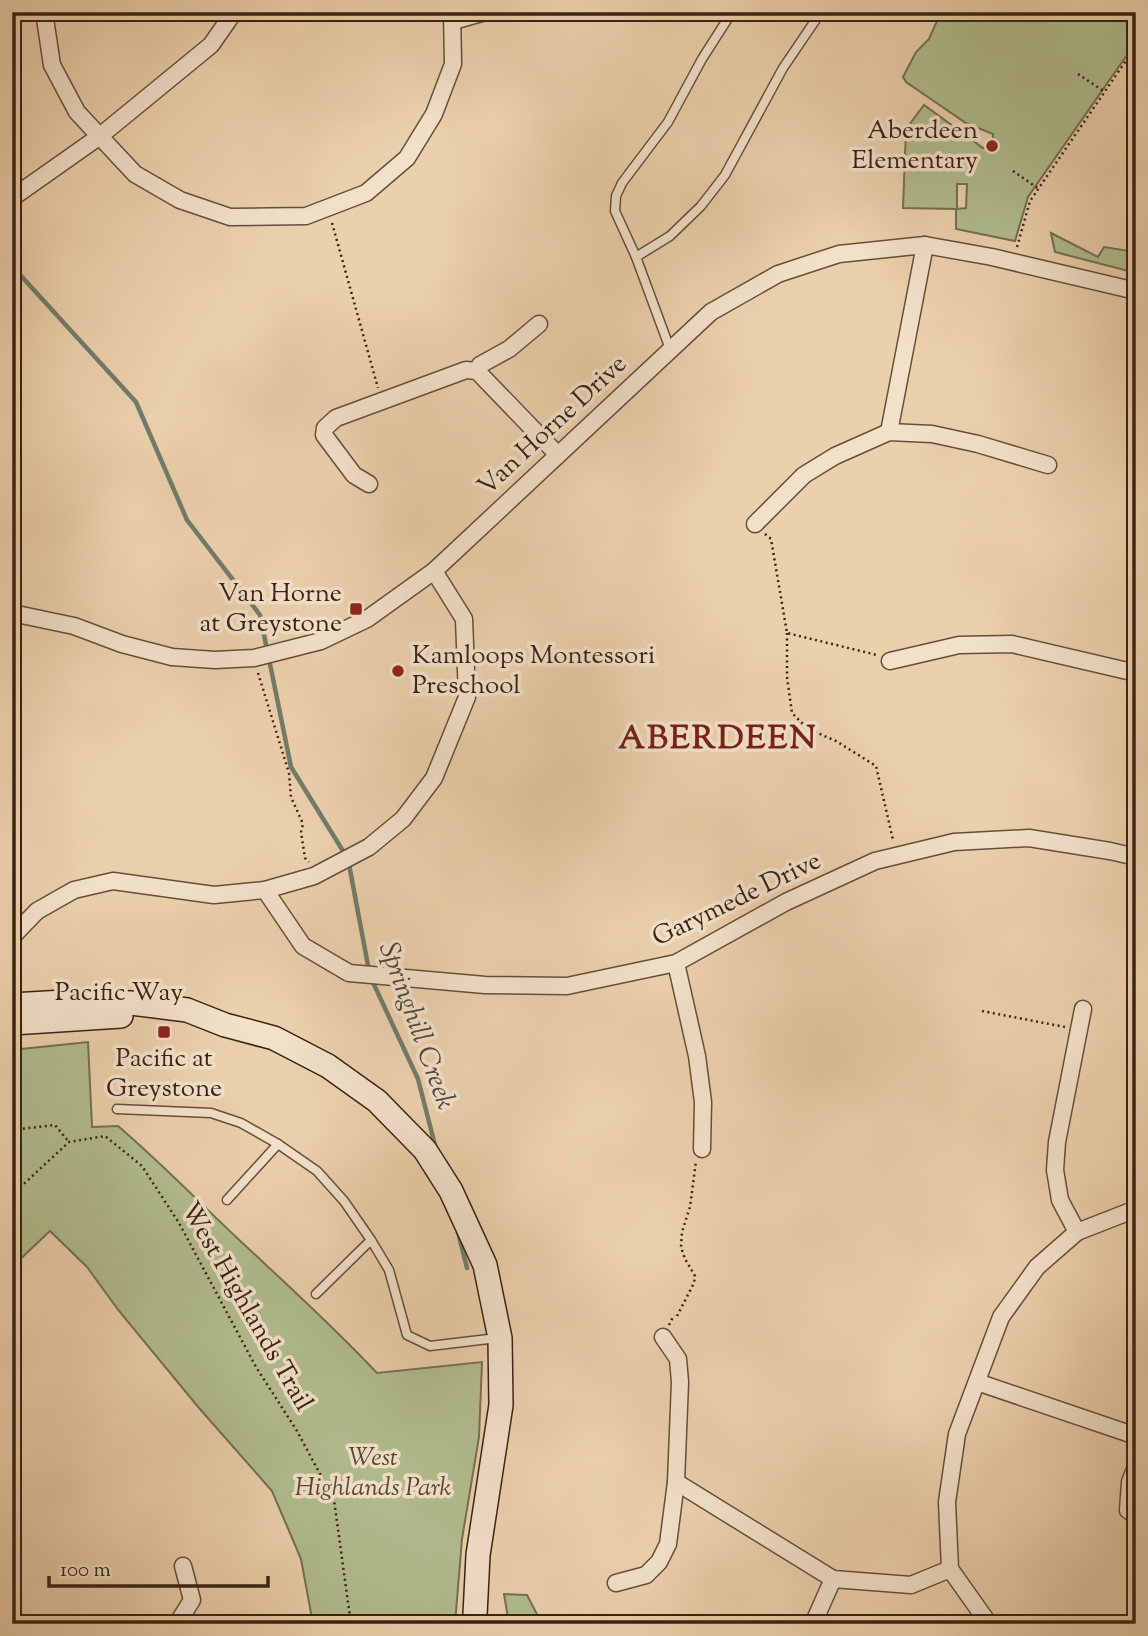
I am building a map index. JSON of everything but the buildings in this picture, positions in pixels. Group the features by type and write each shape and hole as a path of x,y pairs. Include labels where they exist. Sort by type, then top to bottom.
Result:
{"main road":[{"name":"Pacific Way","path":"12,1005 131,1003 187,1010 225,1025 274,1038 328,1066 377,1101 425,1150 451,1191 485,1265 500,1338 501,1405 478,1555 477,1624"},
{"name":"Pacific Way","path":"12,1023 132,1016 225,1025"}],"street":[{"path":"44,12 52,65 77,112 135,174 180,200 230,217 306,216 366,193 407,158 434,114 453,64 452,16 485,12"},
{"path":"12,198 100,136 211,45 234,12"},
{"path":"889,432 925,245"},
{"name":"Van Horne Drive","path":"12,613 74,626 122,644 172,657 215,660 254,658 321,640 367,619 434,571 711,312 778,274 839,254 925,245 992,257 1136,291"},
{"path":"477,371 480,365 509,349 539,324"},
{"path":"369,484 354,475 324,435 328,423 466,370 477,371 558,455"},
{"path":"755,524 804,475 835,456 889,432 932,434 978,444 1048,465"},
{"path":"12,937 37,911 75,890 113,881 214,895 265,890 314,876 369,847 403,819 434,778 467,697 464,619 434,571"},
{"path":"890,661 959,645 1012,643 1136,673"},
{"name":"Garymede Drive","path":"265,890 303,946 349,973 485,985 567,986 676,963 786,901 875,862 954,842 1029,838 1136,857"},
{"path":"676,963 698,1056 703,1102 699,1153"},
{"path":"1077,1232 1060,1200 1055,1170 1057,1142 1083,1010"},
{"path":"989,1624 950,1569 947,1502 957,1434 1001,1317 1037,1267 1077,1232 1136,1209"},
{"path":"616,1583 646,1575 659,1562 668,1544 676,1482 680,1382 678,1359 663,1337"},
{"path":"977,1382 1136,1436"},
{"path":"1136,1467 1130,1482 1128,1510 1136,1516"},
{"path":"676,1482 833,1579 911,1585 950,1569"},
{"path":"177,1624 192,1600 183,1566"},
{"path":"813,1624 833,1579"}],"lane":[{"path":"670,349 636,257 615,211 616,196 622,183 668,122 702,58 732,12"},
{"path":"636,257 670,236 701,206 724,175 782,68 821,12"},
{"path":"117,1109 211,1113 241,1124 278,1144 317,1171 344,1201 372,1240 389,1270 407,1335 430,1346 500,1338"},
{"path":"227,1200 278,1144"},
{"path":"316,1294 372,1240"}],"path":[{"path":"1016,249 1030,201 1136,46"},
{"path":"1079,74 1105,92"},
{"path":"1013,171 1039,189"},
{"path":"328,208 379,391"},
{"path":"755,524 771,539 787,632 787,677 792,713 808,729 836,741 876,766 893,840"},
{"path":"787,632 874,654 890,661"},
{"path":"258,671 289,773 291,797 303,824 301,832 305,858 309,862"},
{"path":"982,1011 1078,1030"},
{"path":"12,1130 55,1125 69,1142 12,1195"},
{"name":"West Highlands Trail","path":"69,1142 105,1136 142,1166 179,1223 250,1355 297,1431 334,1500 351,1624"},
{"path":"677,1316 695,1276 681,1247 699,1153"}],"green space":[{"path":"941,12 1136,12 1136,42 1028,197 1015,241 956,229 956,209 903,208 906,129 924,105 983,148 989,148 993,143 993,134 966,123 906,82 903,77 916,52 929,39","holes":["957,184 967,184 966,208 957,209"]},
{"path":"1051,233 1098,257 1104,247 1136,252 1136,273 1055,252"},
{"name":"West Highlands Park","path":"88,1042 92,1127 118,1126 307,1303 377,1373 482,1362 479,1437 462,1539 455,1624 313,1624 301,1559 272,1491 199,1408 119,1311 87,1267 50,1231 12,1267 12,1050"},
{"path":"504,1594 527,1595 542,1624 509,1624"}],"waterway":[{"name":"Springhill Creek","path":"12,266 136,402 187,520 260,615 267,650"},
{"name":"Springhill Creek","path":"269,659 291,767 348,859 370,976 418,1079 436,1149"},
{"name":"Springhill Creek","path":"458,1232 467,1268"}],"place":[{"name":"Aberdeen Elementary","path":"992,146"},
{"name":"Van Horne at Greystone","path":"356,609"},
{"name":"Kamloops Montessori Preschool","path":"398,671"},
{"name":"Pacific at Greystone","path":"164,1032"}],"district":[{"name":"ABERDEEN","path":"718,740"}]}
